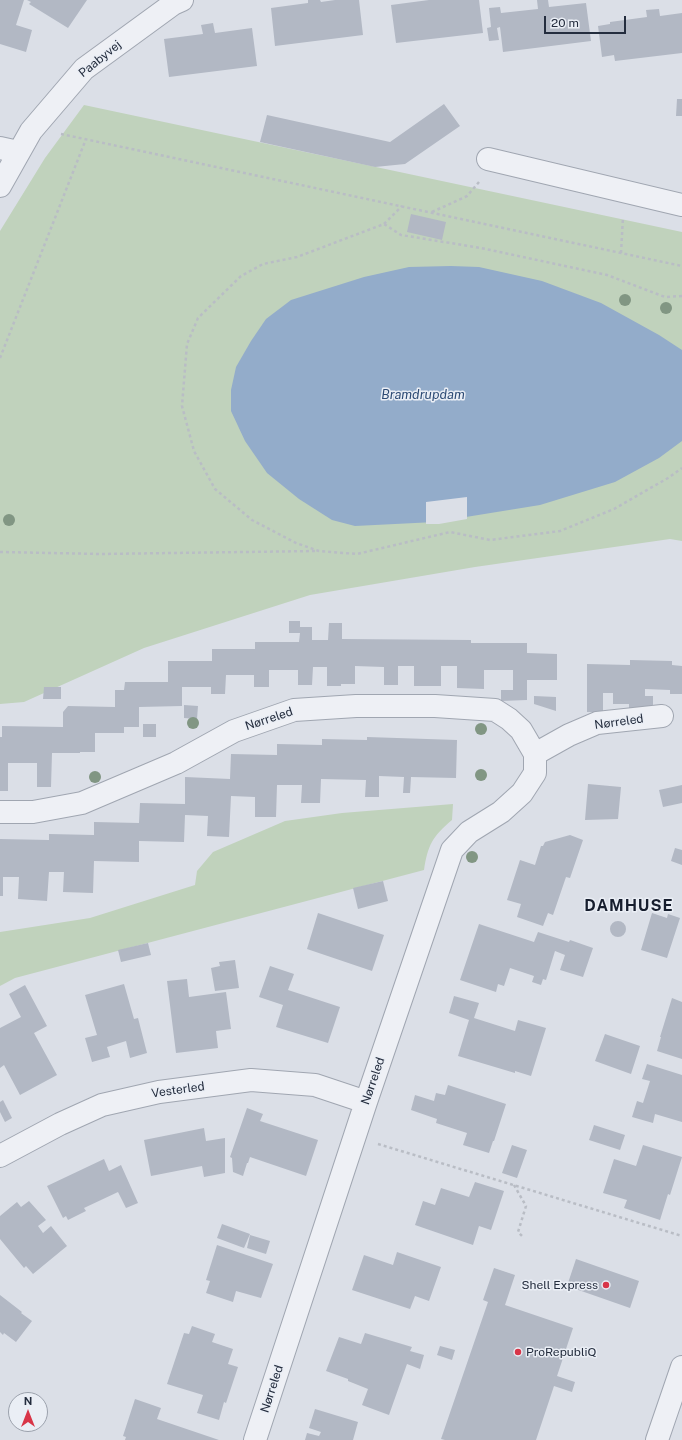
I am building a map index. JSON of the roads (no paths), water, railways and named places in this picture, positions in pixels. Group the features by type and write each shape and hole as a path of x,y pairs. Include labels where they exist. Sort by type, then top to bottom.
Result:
{"street":[{"name":"Paabyvej","path":"0,186 9,150 34,128 84,69 173,4 182,0"},
{"path":"494,161 682,205"},
{"name":"Nørreled","path":"0,812 33,812 82,803 176,764 234,731 294,710 356,706 435,706 495,710 509,719 521,730 536,754 535,773 522,793 501,812 469,832 452,850 366,1102 255,1440"},
{"name":"Nørreled","path":"536,754 569,735 596,723 662,716"},
{"name":"Vesterled","path":"0,1156 60,1124 102,1105 159,1092 251,1080 315,1085 366,1102"},
{"path":"656,1440 682,1367"}],"water":[{"name":"Bramdrupdam","path":"409,267 479,267 542,281 601,303 659,335 682,350 682,441 659,458 615,482 540,505 435,522 355,526 332,520 299,499 267,473 245,441 231,411 231,390 236,367 251,341 266,319 291,300 364,277"}],"place":[{"name":"Shell Express","path":"606,1285"},
{"name":"ProRepubliQ","path":"518,1352"}],"district":[{"name":"DAMHUSE","path":"629,906"}]}
